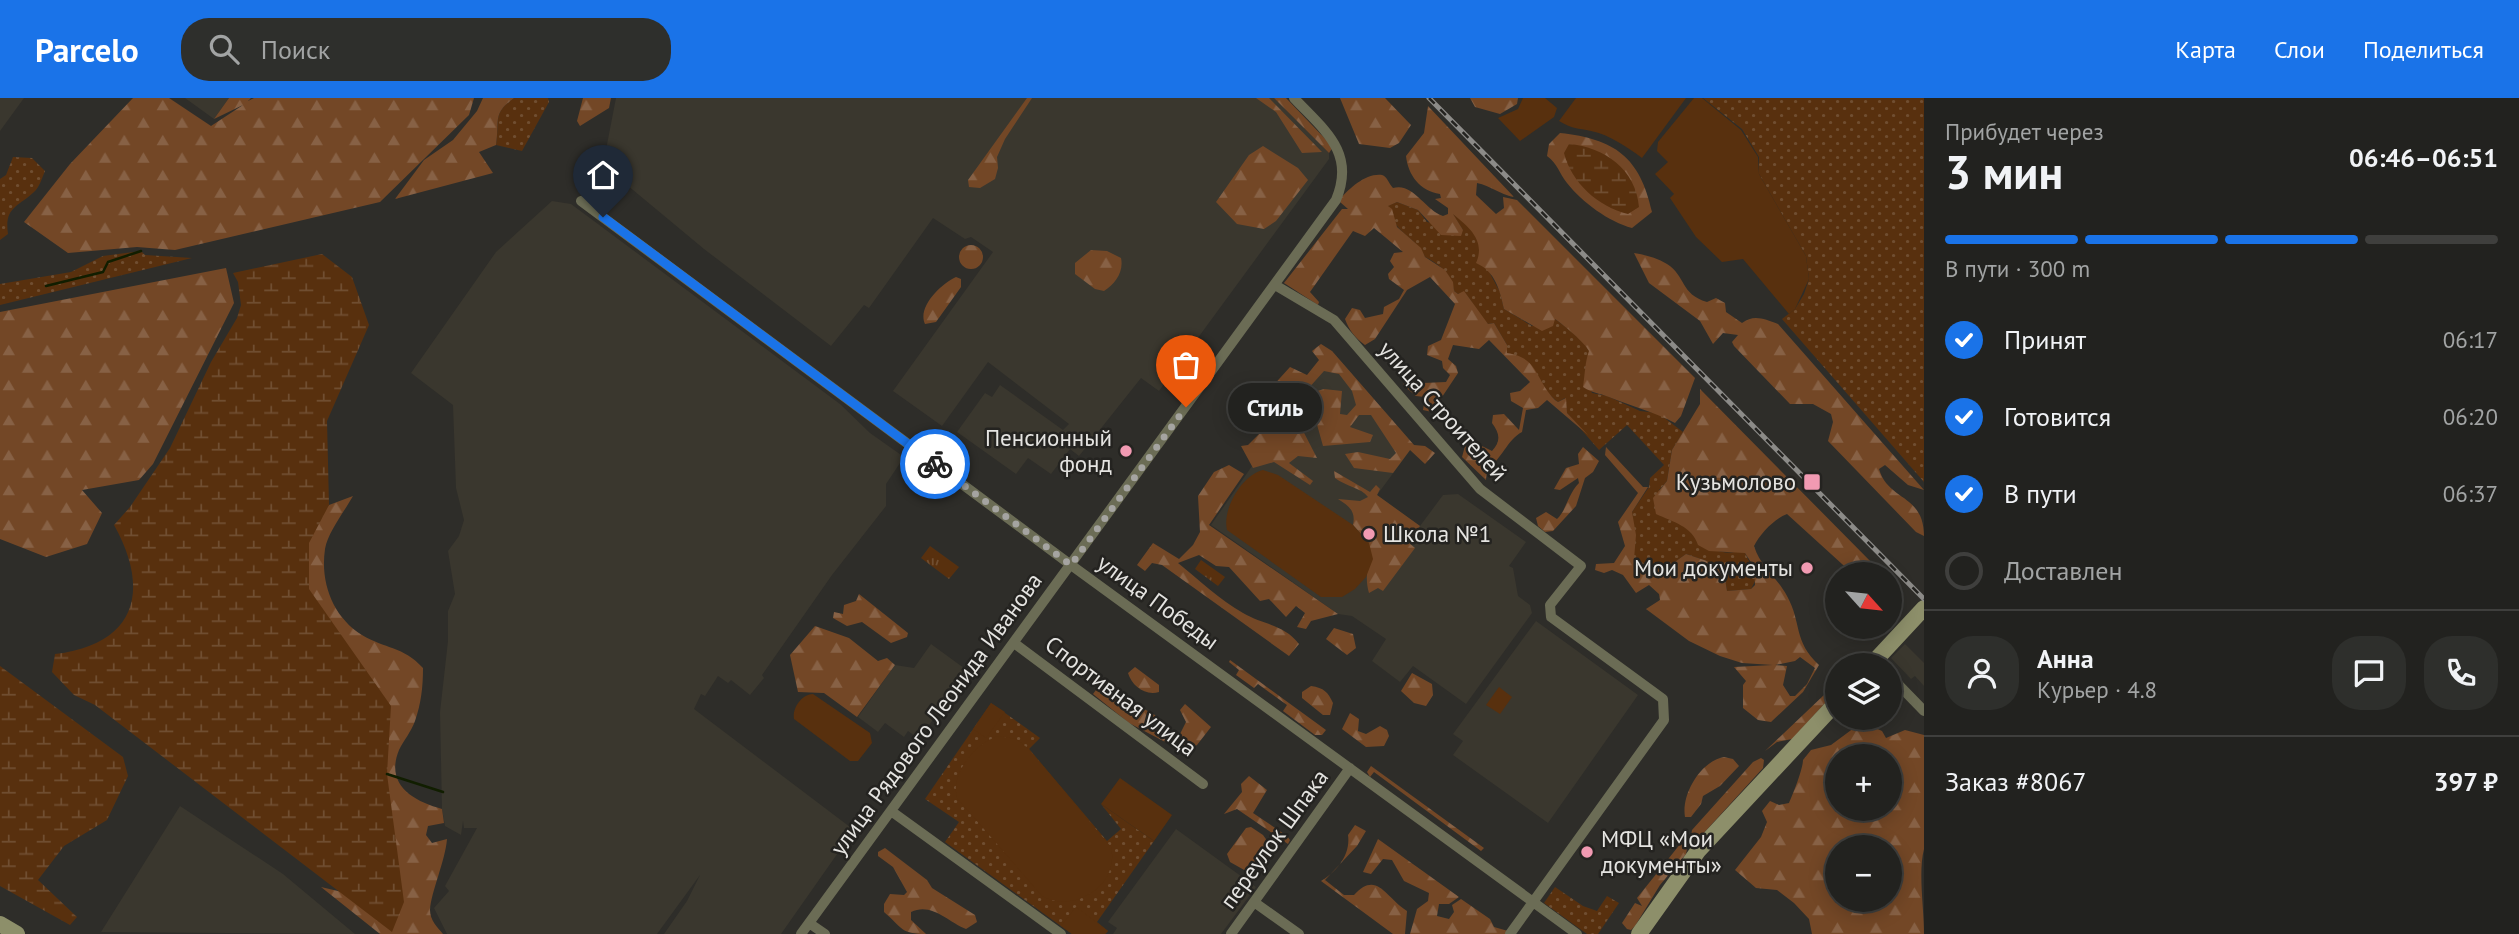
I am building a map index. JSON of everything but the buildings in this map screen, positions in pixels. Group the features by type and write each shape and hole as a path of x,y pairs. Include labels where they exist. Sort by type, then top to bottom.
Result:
{"main road":[{"path":"1885,653 1924,608"},
{"path":"1639,934 1698,851 1825,715"},
{"path":"0,924 17,934"}],"street":[{"name":"улица Рядового Леонида Иванова","path":"801,934 1328,212 1342,186 1342,157 1330,136 1294,98"},
{"name":"улица Победы","path":"581,201 1071,565 1577,934"},
{"name":"улица Строителей","path":"1275,285 1334,320 1480,489 1581,566 1550,605 1551,617 1662,699 1664,720 1533,902"},
{"name":"Спортивная улица","path":"1014,643 1203,784"},
{"path":"1902,688 1924,711"},
{"name":"переулок Шпака","path":"1231,934 1350,768"},
{"path":"891,811 1061,934"},
{"path":"1254,902 1299,934"},
{"path":"1510,934 1533,902"},
{"path":"810,923 825,934"}],"shaded area":[{"path":"0,98 24,98 0,131"},
{"path":"185,98 229,98 214,119"},
{"path":"616,98 1274,98 1329,153 1329,159 1159,391 1141,378 1079,456 1070,449 1051,474 1028,458 1016,474 957,432 985,393 992,397 1000,385 1063,430 1069,424 988,362 942,426 893,391 993,252 971,237 965,239 933,218 869,308 864,305 831,346 704,249 603,165"},
{"path":"552,201 571,204 840,404 870,433 904,457 886,484 886,506 832,575 750,695 731,680 728,683 718,676 705,696 701,694 694,709 854,830 781,934 664,934 687,901 700,875 657,934 447,934 434,908 449,891 445,886 477,828 464,828 463,821 461,835 445,826 442,809 440,712 448,641 448,611 455,594 448,551 459,536 464,520 456,488 453,405 411,373 496,252"},
{"name":"Школа №1","path":"1332,351 1414,445 1377,495 1420,526 1443,495 1458,494 1526,542 1509,566 1513,568 1518,596 1530,605 1532,613 1466,704 1413,666 1400,682 1372,661 1386,639 1352,616 1338,614 1211,525"},
{"path":"1536,621 1638,695 1548,823 1453,755 1463,741 1453,734"},
{"path":"931,644 968,671 919,739 908,731 904,737 885,723 878,732 858,717 895,665 914,668"},
{"path":"1905,644 1924,663 1924,686 1915,676 1911,679 1902,670 1902,653 1896,653"},
{"path":"180,806 283,874 355,934 101,932"},
{"path":"1176,829 1256,887 1221,934 1113,934 1117,928 1108,922"}],"green space":[{"path":"133,98 169,98 211,126 243,105 214,119 229,98 251,98 248,101 254,98 474,98 469,115 380,202 175,250 137,247 68,253 24,222 70,164"},
{"path":"483,98 514,98 500,113 496,145 479,152 493,173 395,199 424,160 453,140 477,111"},
{"path":"514,98 548,98 549,102 522,151 496,145 500,113"},
{"path":"583,98 611,98 609,108 580,126 577,121"},
{"path":"1027,98 1032,98 1005,139 997,157 995,179 980,188 969,187 968,180"},
{"path":"1256,98 1269,98 1322,152 1302,153 1276,112"},
{"path":"1274,98 1286,98 1333,147 1329,153"},
{"path":"1340,98 1385,98 1411,125 1399,143 1390,148 1359,144"},
{"path":"1470,98 1518,98 1517,104 1500,114 1475,107"},
{"path":"1523,98 1545,98 1557,108 1554,117 1520,141 1498,118 1518,109"},
{"path":"1576,98 1686,98 1642,158 1605,135 1571,127 1559,121"},
{"path":"1694,98 1702,98 1741,130 1758,157 1759,174 1806,256 1809,279 1795,309 1789,314 1743,259 1722,262 1696,237 1670,198 1674,194 1655,174 1668,162 1657,151 1658,142"},
{"path":"1703,98 1924,98 1924,482 1782,319 1795,309 1804,294 1809,279 1806,256 1759,174 1759,157 1742,129"},
{"path":"1428,106 1514,197 1477,183 1476,195 1496,214 1504,208 1503,197 1517,200 1695,378 1681,416 1675,423 1583,387 1589,351 1587,348 1555,319 1553,326 1542,331 1504,309 1492,276 1476,263 1479,248 1474,235 1453,214 1463,230 1461,236 1441,235 1418,210 1397,202 1388,206 1392,209 1397,227 1421,248 1425,257 1445,270 1453,282 1454,291 1458,294 1464,291 1488,324 1494,323 1507,345 1507,353 1531,364 1555,400 1558,402 1566,398 1567,413 1588,435 1547,400 1538,408 1526,410 1522,432 1487,469 1486,480 1462,457 1465,446 1474,442 1492,451 1495,447 1498,437 1492,423 1493,415 1504,414 1519,430 1523,408 1511,401 1510,393 1520,391 1530,382 1489,340 1479,349 1453,345 1448,359 1456,366 1458,373 1432,412 1423,410 1425,397 1416,396 1403,385 1406,379 1423,383 1446,382 1450,375 1443,368 1442,361 1427,355 1428,346 1441,340 1455,304 1430,277 1407,290 1375,339 1365,345 1358,340 1345,319 1352,308 1360,310 1365,318 1383,314 1384,307 1399,299 1404,290 1389,279 1388,274 1394,267 1390,261 1394,253 1403,252 1374,228 1365,236 1353,231 1310,292 1319,302 1318,305 1284,283 1342,209 1348,209 1340,202 1341,198 1370,176 1382,175 1393,188 1407,189 1437,213 1443,216 1448,214 1448,208 1435,199 1441,198 1440,194 1421,186 1412,176 1407,163 1406,156 1424,133"},
{"path":"1560,133 1596,140 1622,154 1640,177 1652,212 1632,228 1614,221 1588,204 1567,183 1547,156 1549,144"},
{"path":"1569,144 1595,150 1616,163 1632,182 1639,207 1628,214 1617,211 1587,192 1568,164 1564,153"},
{"path":"1263,146 1298,168 1308,180 1276,221 1264,229 1237,224 1216,202 1249,155"},
{"path":"13,157 32,158 45,171 36,190 10,213 8,234 0,240 0,179 6,175"},
{"path":"1397,202 1418,210 1427,222 1463,230 1452,213 1471,228 1480,244 1480,255 1500,292 1504,309 1532,326 1555,319 1590,351 1585,377 1592,393 1607,396 1640,411 1658,413 1683,432 1672,450 1667,481 1659,490 1686,527 1704,543 1723,552 1745,553 1757,577 1751,589 1727,591 1724,573 1707,561 1686,554 1662,571 1634,559 1632,512 1649,487 1650,478 1664,465 1627,425 1599,450 1567,413 1565,398 1558,402 1523,362 1506,353 1507,345 1494,323 1488,324 1484,321 1464,292 1458,294 1454,291 1444,270 1425,257 1397,226 1387,206"},
{"path":"971,245 982,252 983,257 976,268 971,269 960,262 959,257 966,246"},
{"path":"1091,250 1107,251 1121,258 1118,277 1104,291 1095,289 1075,274 1075,263"},
{"path":"141,251 145,255 192,258 0,305 0,284 71,272 103,256"},
{"path":"1634,253 1667,264 1687,290 1698,299 1707,302 1716,298 1725,303 1726,312 1742,323 1755,318 1778,324 1924,490 1908,485 1885,465 1879,469 1890,487 1918,512 1924,536 1916,532 1828,441 1833,422 1831,414 1813,404 1790,404 1734,346 1732,342 1738,335 1723,333 1713,344 1700,321 1649,283"},
{"path":"322,254 352,277 369,325 327,421 329,505 309,543 309,589 391,706 387,774 404,902 392,932 95,705 74,695 52,672 55,654 82,648 104,639 119,626 129,610 133,592 132,572 114,525 130,507 170,448 211,362 237,318 241,305 238,282 233,273"},
{"path":"226,268 234,303 153,464 139,480 82,490 102,513 87,544 46,557 0,539 0,312"},
{"path":"956,277 961,279 961,287 936,322 925,324 923,317 927,304 937,290"},
{"path":"1321,344 1332,351 1414,445 1425,446 1435,453 1425,464 1410,450 1393,473 1354,468 1345,454 1358,452 1390,459 1396,453 1371,415 1359,415 1350,427 1373,435 1370,442 1323,446 1316,421 1304,403 1311,393 1324,389 1342,391 1340,414 1347,415 1356,405 1352,391 1339,374 1324,371 1298,400 1300,425 1317,458 1298,456 1289,463 1313,481 1310,485 1274,462 1253,468 1241,446 1248,445 1260,433 1258,418 1250,411 1290,367 1307,375 1319,360 1312,351"},
{"path":"1700,389 1871,562 1840,562 1787,514 1772,523 1757,541 1754,546 1757,554 1787,596 1801,640 1819,665 1803,692 1771,722 1758,720 1743,708 1743,685 1746,681 1734,667 1773,665 1742,663 1689,641 1646,609 1660,600 1659,594 1649,585 1636,593 1623,575 1612,570 1604,573 1595,570 1596,564 1614,563 1625,546 1618,522 1638,493 1605,455 1606,447 1643,487 1648,487 1632,512 1636,535 1634,559 1662,571 1686,554 1707,561 1724,573 1727,591 1751,589 1755,585 1754,567 1745,553 1709,551 1698,545 1687,529 1656,514 1653,498 1667,481 1672,450 1700,404","holes":["1800,657 1815,668 1807,684 1795,696 1790,696 1783,685 1787,666 1775,665 1795,661"]},
{"path":"1583,447 1599,461 1593,472 1585,478 1576,506 1553,531 1545,532 1538,526 1536,518 1546,512 1557,519 1560,516 1579,483 1578,478 1560,490 1554,489 1566,468 1579,464 1578,454"},
{"path":"1229,465 1244,474 1209,525 1338,614 1311,621 1306,629 1297,627 1305,613 1296,606 1286,617 1269,599 1260,601 1229,567 1216,566 1199,555 1178,563 1234,608 1293,637 1299,644 1289,656 1162,565 1152,563 1145,571 1137,565 1153,543 1179,559 1193,545 1200,532 1198,496 1214,472"},
{"path":"1263,470 1278,475 1353,525 1369,543 1373,559 1366,577 1355,589 1342,597 1321,597 1227,530 1228,512 1235,494 1255,473"},
{"path":"1334,471 1370,492 1376,485 1380,489 1377,495 1420,526 1408,542 1415,548 1383,591 1378,588 1369,593 1367,545 1353,525 1351,509 1338,499 1360,501 1368,497 1362,491 1335,478"},
{"path":"353,496 327,542 324,562 327,586 336,609 352,628 370,640 401,652 423,668 419,708 399,750 396,772 399,782 412,796 442,809 444,823 428,826 426,835 432,843 447,839 430,910 436,926 443,934 380,934 321,887 342,892 360,904 311,647 297,537 329,505"},
{"path":"930,546 959,567 949,579 921,558"},
{"path":"1201,560 1225,577 1218,586 1195,569"},
{"path":"859,594 908,633 907,637 891,643 862,622 847,626 833,618 834,612 843,614 844,605 856,601"},
{"path":"815,626 849,638 878,661 887,658 895,665 857,717 824,693 798,692 790,655"},
{"path":"1334,628 1353,634 1356,648 1347,655 1326,639"},
{"path":"1230,660 1326,730 1322,735 1315,735 1283,711 1287,705 1258,684 1254,688 1236,675 1239,670"},
{"path":"0,666 123,757 128,776 107,820 64,846 38,880 77,917 70,925 0,886"},
{"path":"1135,667 1159,685 1159,692 1149,693 1136,686 1128,673"},
{"path":"1412,673 1432,684 1433,695 1426,706 1414,703 1401,691"},
{"path":"1311,686 1322,689 1329,696 1333,703 1330,715 1323,715 1302,698 1302,692"},
{"path":"1499,687 1512,697 1500,714 1486,705"},
{"path":"1096,690 1117,694 1155,715 1171,741 1169,744 1129,723 1093,694"},
{"path":"813,694 870,733 872,743 858,761 850,761 794,719 799,702 805,696"},
{"path":"1825,694 1825,703 1792,739 1777,742 1765,751"},
{"path":"991,703 1040,738 1029,749 1107,841 1121,829 1101,804 1154,841 1097,922 1108,931 1105,934 1072,934 945,842 959,822 925,799"},
{"path":"991,703 1005,712 986,738 973,729"},
{"path":"1185,704 1211,727 1197,745 1189,749 1179,742 1178,738 1186,722 1180,710"},
{"path":"1350,713 1359,719 1358,731 1366,734 1380,726 1387,730 1389,736 1384,746 1366,747 1342,729"},
{"path":"1851,730 1880,730 1886,738 1905,730 1924,735 1924,849 1921,879 1924,934 1812,934 1809,919 1794,903 1777,890 1756,888 1735,870 1761,837 1767,822 1762,811 1770,801 1779,805 1789,803 1803,760 1811,750 1825,746 1825,821 1902,821 1902,744 1832,744"},
{"path":"998,736 1016,739 1029,749 1111,847 1109,873 1102,884 1092,892 1068,901 1055,901 1042,896 957,798 957,779 961,769 981,745"},
{"path":"1724,757 1733,759 1739,766 1720,786 1703,796 1701,804 1691,817 1685,817 1686,798 1694,780 1708,765"},
{"path":"1761,758 1764,760 1763,768 1701,836 1691,836 1692,830 1753,762"},
{"path":"1371,766 1484,848 1481,851 1374,772 1370,777 1367,772"},
{"path":"1249,776 1267,790 1253,813 1287,836 1290,840 1288,844 1237,809 1224,814 1242,792 1241,784"},
{"path":"1120,778 1172,815 1154,841 1101,804"},
{"path":"1355,825 1366,831 1357,846 1339,865 1345,856 1348,835"},
{"path":"1251,827 1268,842 1256,867 1246,871 1230,862 1227,854 1246,828"},
{"path":"1378,839 1459,897 1449,904 1439,904 1437,916 1449,919 1454,912 1452,905 1461,899 1490,919 1494,927 1508,931 1507,934 1410,934 1417,909 1428,901 1429,893 1404,881 1392,860 1383,859 1371,874 1363,872"},
{"path":"1681,843 1687,849 1686,854 1660,885 1635,926 1631,930 1627,929 1622,923 1635,903 1642,906 1637,898"},
{"path":"885,848 927,880 932,888 975,915 977,922 966,929 925,909 911,912 911,920 926,934 902,929 884,912 884,904 890,894 904,895 907,892 893,867 878,856 878,852"},
{"path":"1331,874 1325,880 1344,895 1354,895 1369,885 1381,888 1407,911 1405,934 1393,934 1321,881"},
{"path":"1555,887 1583,906 1597,911 1607,896 1619,903 1598,934 1587,934 1544,903"},
{"path":"1076,907 1108,931 1105,934 1072,934 1061,926"}],"waterway":[{"path":"46,286 103,272 108,262 141,251"},
{"path":"387,774 443,792"}],"railway":[{"path":"1429,98 1924,599"}],"way so far":[{"path":"935,464 1071,565 1186,407"}],"place":[{"name":"Стиль","path":"1186,407"},
{"name":"Пенсионный фонд","path":"1126,451"},
{"name":"Кузьмолово","path":"1812,482"},
{"name":"Школа №1","path":"1369,534"},
{"name":"Мои документы","path":"1807,568"},
{"name":"МФЦ «Мои документы»","path":"1587,852"}],"route":[{"path":"603,217 935,464"}]}
